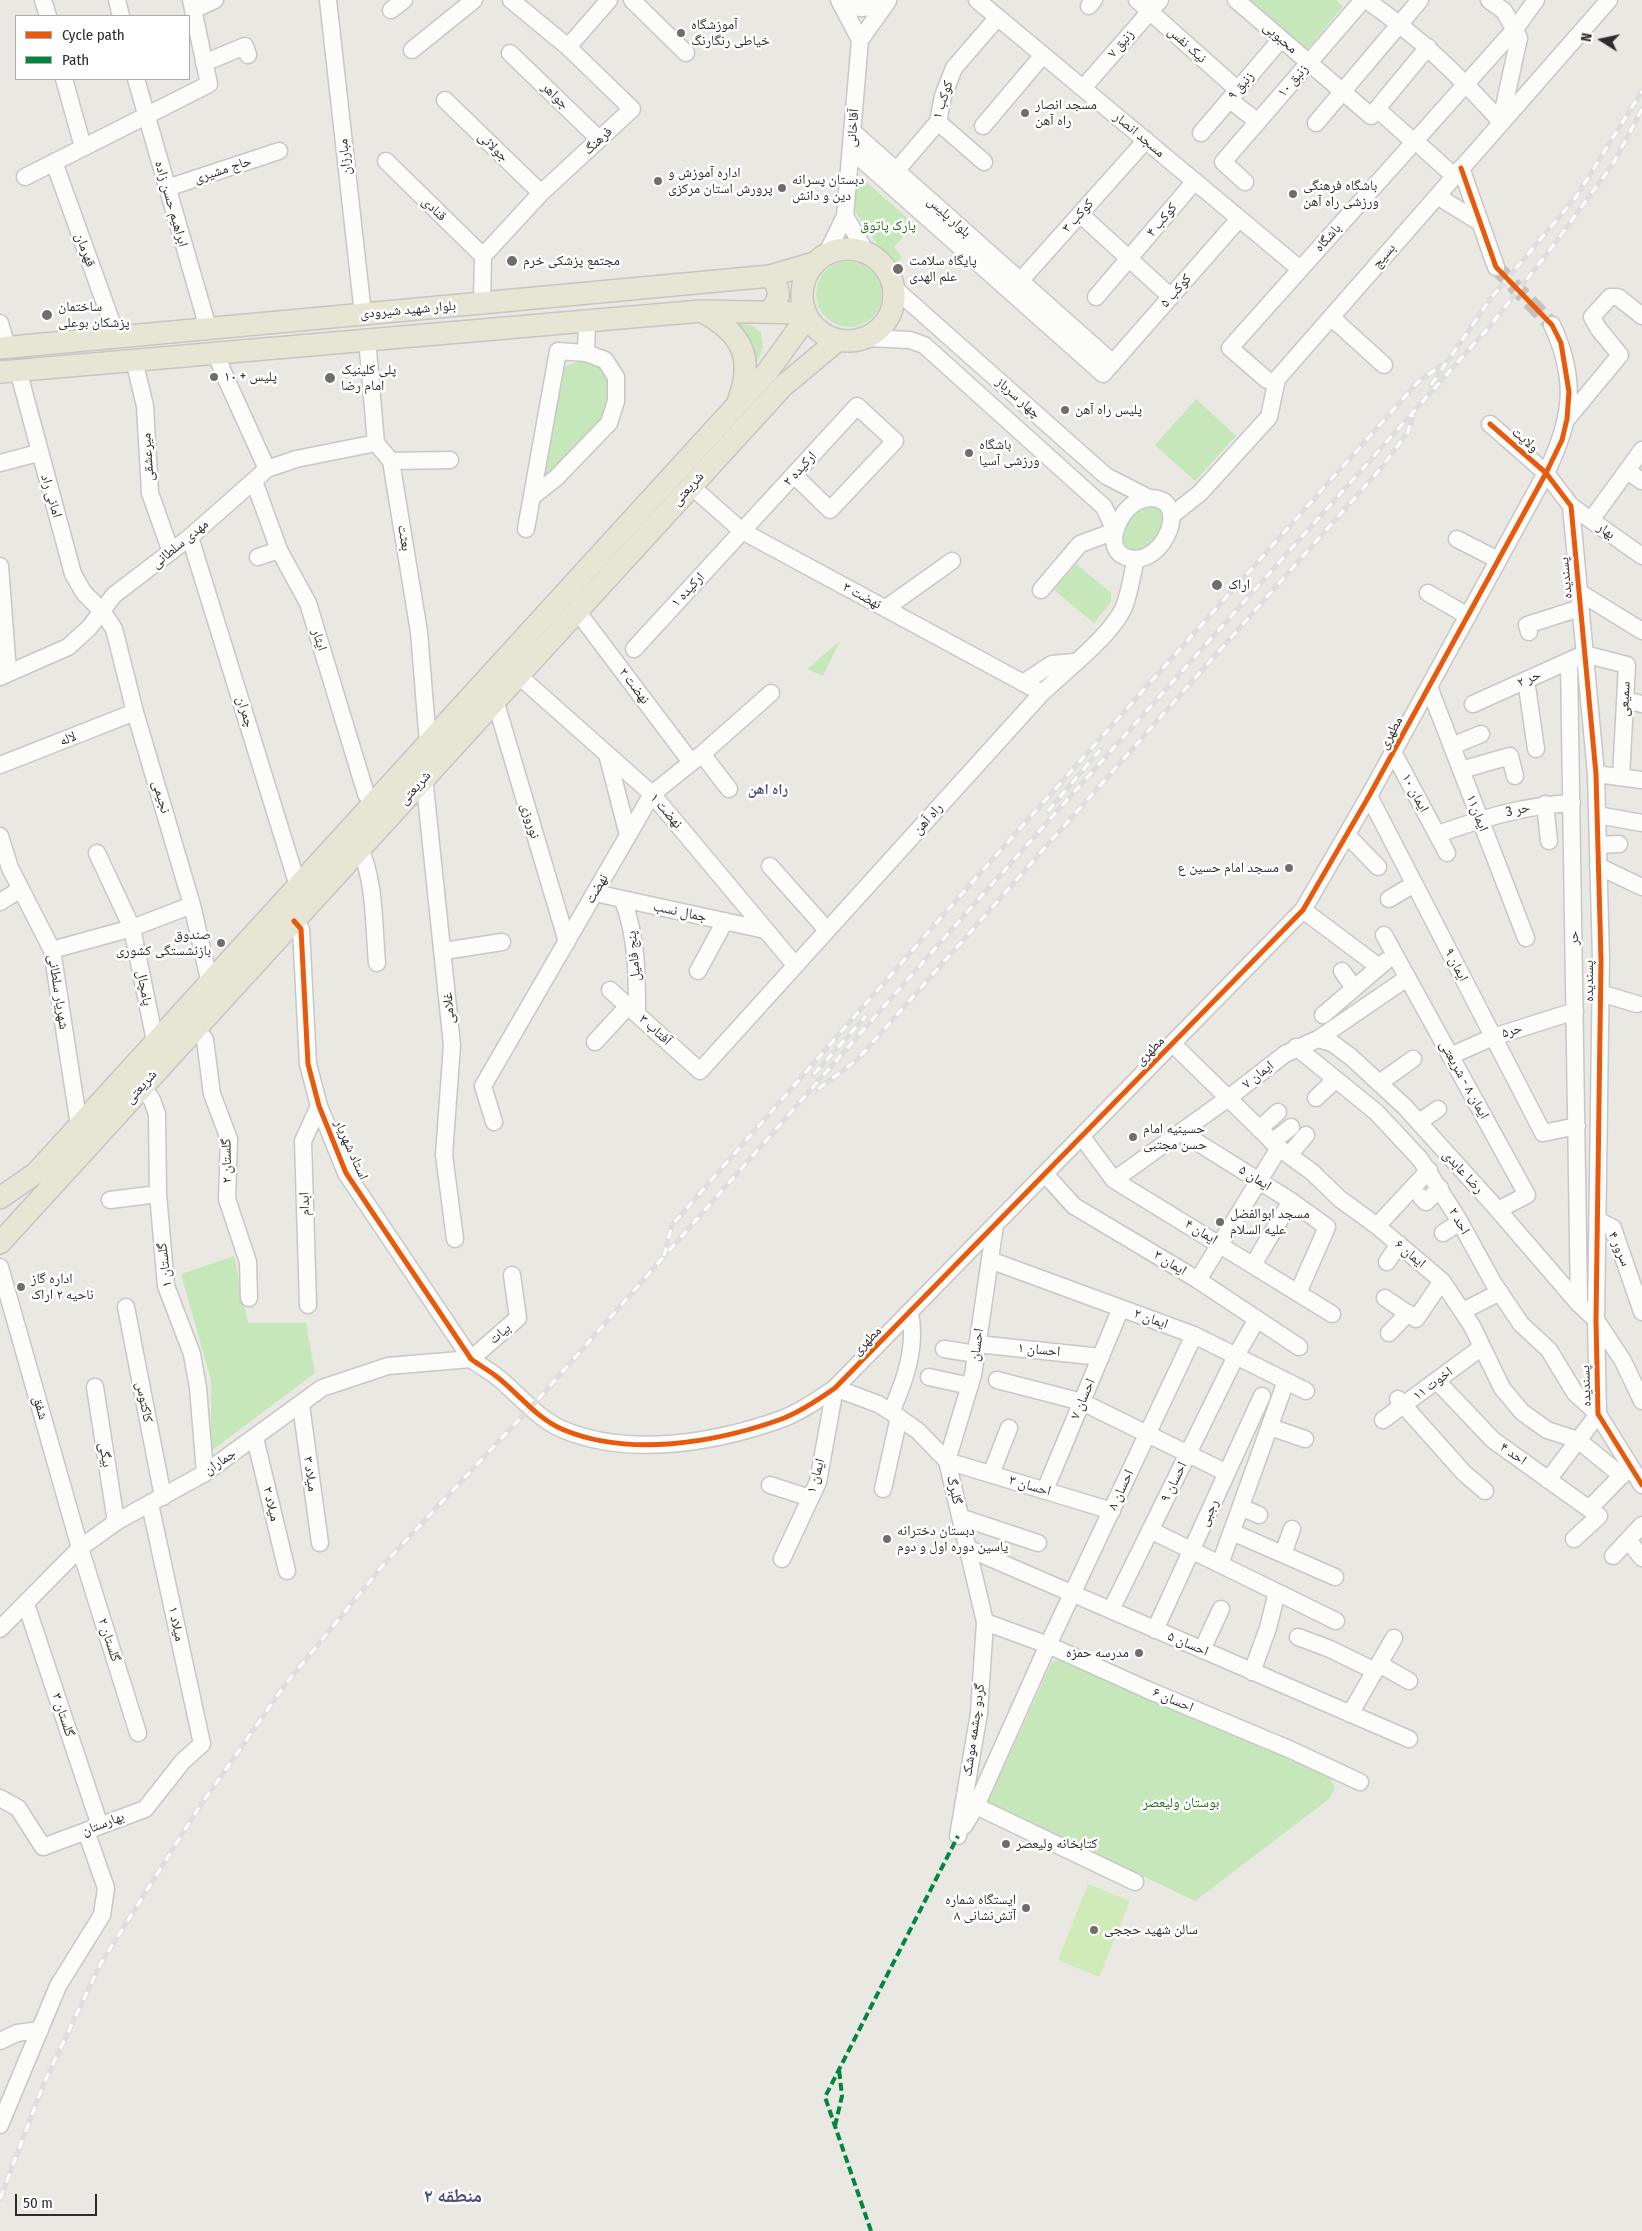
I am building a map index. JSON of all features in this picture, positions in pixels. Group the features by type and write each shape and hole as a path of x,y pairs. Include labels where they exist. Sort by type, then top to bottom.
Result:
{"main road":[{"path":"853,249 866,252 879,260 889,272 894,302 890,317 880,329 867,338 852,342 837,341 825,336 814,328 806,315 802,303 802,289 806,275 820,259 839,250 853,249"},
{"name":"بلوار شهید شیرودی","path":"4,348 770,276 820,259"},
{"path":"770,276 776,284 779,294 776,304 770,311"},
{"name":"بلوار شهید شیرودی","path":"9,371 701,311 770,311 806,315"},
{"path":"701,311 718,320 734,335 741,346 746,361 746,383 737,405"},
{"name":"شریعتی","path":"1,1195 42,1181 142,1086 196,1028 691,486 775,378 806,315"},
{"name":"شریعتی","path":"0,1243 16,1223 78,1128 737,405 775,378 837,341"},
{"path":"1,1195 16,1210 16,1223"}],"street":[{"path":"43,0 48,15"},
{"path":"117,0 121,15"},
{"path":"25,177 209,84 192,5 215,0"},
{"name":"مبارزان","path":"328,0 363,314"},
{"path":"412,50 474,0"},
{"name":"فرهنگ","path":"483,256 541,194 632,109 568,47 511,0"},
{"path":"568,47 608,0"},
{"path":"840,0 856,8 868,8 888,0"},
{"path":"840,0 860,40 888,0"},
{"name":"مسجد انصار","path":"977,0 1300,269"},
{"name":"نیک نفس","path":"1137,0 1155,6 1258,122"},
{"name":"محبوبی","path":"1236,0 1342,91 1458,172"},
{"path":"1365,0 1400,23 1428,47 1466,83 1501,122"},
{"name":"زنبق ۱۰","path":"1246,182 1223,162 1365,0"},
{"path":"1316,123 1420,0"},
{"path":"1489,0 1504,12 1519,38 1501,122"},
{"name":"باشگاه","path":"1268,380 1230,348 1300,269 1418,145 1466,83 1515,29 1536,0"},
{"name":"بسیج","path":"1171,516 1200,493 1269,417 1277,379 1609,0"},
{"path":"640,3 686,53"},
{"name":"زنبق ۷","path":"1082,88 1155,6"},
{"name":"کوکب ۱","path":"891,176 938,122 943,96 954,68 998,17"},
{"name":"زنبق ۹","path":"1201,134 1282,39"},
{"name":"آقاخانی","path":"845,216 860,40"},
{"path":"204,63 245,46 248,55"},
{"path":"1374,112 1428,47"},
{"name":"جواهر","path":"510,53 599,139"},
{"path":"983,126 1043,55"},
{"path":"64,80 82,147"},
{"name":"ابراهیم حسن زاده","path":"137,80 145,116 208,328"},
{"name":"جولائی","path":"445,100 541,194"},
{"path":"938,122 984,162"},
{"name":"بلوار پلیس","path":"852,132 891,176 1108,368"},
{"name":"کوکب ۳","path":"1016,286 1146,140"},
{"name":"بلوار پلیس","path":"851,150 891,176"},
{"name":"حاج مشیری","path":"167,188 279,151"},
{"name":"قنادی","path":"386,161 483,256"},
{"name":"قهرمان","path":"54,162 117,337"},
{"path":"1458,172 1496,267"},
{"name":"کوکب ۴","path":"1096,297 1195,182"},
{"path":"1437,196 1479,222"},
{"path":"1080,214 1171,297"},
{"path":"820,259 845,216 866,252"},
{"name":"کوکب ۵","path":"1108,368 1240,219"},
{"path":"482,303 483,256"},
{"name":"چهار سرباز","path":"893,287 1106,476 1149,498"},
{"path":"1567,419 1620,354 1598,328 1592,317 1610,297 1618,297 1642,316"},
{"path":"1331,317 1384,365"},
{"path":"586,353 587,321"},
{"path":"0,323 4,348"},
{"name":"مطهری","path":"471,1359 496,1376 544,1418 563,1430 604,1442 638,1445 727,1435 780,1420 811,1404 835,1388 1303,910 1429,688 1562,440 1567,419 1569,392 1560,344 1552,325"},
{"name":"چهار سرباز","path":"867,338 910,340 924,345 1098,500 1108,514 1115,531"},
{"path":"367,339 376,442"},
{"path":"526,529 558,352 586,353 605,360 616,377 616,401 609,423 556,478 533,496"},
{"path":"216,353 267,469"},
{"name":"میرعشقی","path":"134,360 144,406 150,493 171,552"},
{"name":"امانی راد","path":"9,371 38,453 73,574 84,593 103,612"},
{"name":"ارکیده ۲","path":"742,531 857,406 895,441 830,510 794,475"},
{"name":"ولایت","path":"1490,424 1546,473"},
{"name":"بعثت","path":"376,442 391,462 418,632 428,744"},
{"name":"مهدی سلطانی","path":"4,675 68,647 90,628 114,596 190,538 267,469 296,459 376,442"},
{"path":"1591,520 1642,450"},
{"path":"0,463 38,453"},
{"path":"391,462 450,460"},
{"path":"1627,471 1642,481"},
{"path":"1546,473 1570,506"},
{"name":"ایثار","path":"254,481 279,550 308,603 366,794 373,804"},
{"name":"نهضت ۳","path":"691,486 742,531 1042,693"},
{"path":"1149,498 1164,502 1171,516 1169,530 1162,544 1150,554 1136,559 1124,557 1118,552 1114,540 1115,531 1124,513 1132,505 1149,498"},
{"name":"بهار","path":"1570,506 1642,556"},
{"name":"پسندیده","path":"1570,506 1596,774 1601,960 1596,1320 1598,1414 1626,1472 1642,1485"},
{"name":"ارکیده ۱","path":"634,649 742,531"},
{"path":"1041,590 1080,544 1115,531"},
{"name":"چمران","path":"190,538 298,886"},
{"path":"1457,539 1498,560"},
{"path":"258,557 279,550"},
{"name":"راه آهن","path":"700,1071 1042,693 1074,662 1095,646 1124,608 1136,559"},
{"path":"886,608 952,561"},
{"path":"0,566 4,675"},
{"path":"1428,594 1468,616"},
{"path":"1529,632 1527,625 1579,600 1642,630"},
{"name":"نهضت ۲","path":"577,611 697,758 729,789"},
{"name":"نجیمی","path":"103,612 114,629 135,712 192,905 208,975 207,986"},
{"name":"حر ۲","path":"1474,704 1584,654"},
{"name":"سمیعی","path":"1584,654 1627,665 1621,777"},
{"path":"1023,683 1052,664 1074,662"},
{"name":"حر","path":"1569,662 1575,1011 1568,1044 1577,1126 1579,1304"},
{"name":"نهضت ۱","path":"518,675 652,794 795,966"},
{"path":"1526,680 1525,715 1536,749"},
{"name":"ایمان۱۱","path":"1429,688 1526,938"},
{"name":"نهضت","path":"494,1122 483,1086 652,794 697,758 771,693"},
{"name":"نوروزی","path":"495,700 567,942"},
{"path":"1625,700 1642,704"},
{"name":"لاله","path":"0,766 135,712"},
{"path":"1452,746 1481,734"},
{"name":"ایمان ۱۰","path":"1393,752 1447,853"},
{"path":"607,754 628,835"},
{"path":"1461,770 1510,756 1515,776"},
{"path":"1596,774 1642,780"},
{"name":"غلامی","path":"424,777 444,951 452,1045 444,1155 454,1240"},
{"name":"ایمان ۹","path":"1369,796 1543,1133 1577,1126"},
{"path":"1545,804 1549,841"},
{"name":"حر 3","path":"1438,834 1480,819 1545,804 1572,804"},
{"path":"1597,815 1642,823"},
{"path":"1346,835 1378,867"},
{"name":"شهریار سلطانی","path":"0,836 10,868 52,950 78,1128"},
{"path":"1598,845 1619,844"},
{"path":"360,848 368,874 377,963"},
{"name":"پامچال","path":"96,853 132,928 154,1036 152,1047"},
{"path":"770,866 827,930"},
{"path":"1573,881 1598,872 1642,887"},
{"path":"1389,899 1414,884"},
{"path":"0,902 21,889"},
{"name":"جمال نسب","path":"595,893 765,930"},
{"name":"پنج فامیل","path":"623,900 631,922 637,960 633,1010"},
{"path":"52,950 132,928 192,905"},
{"path":"1303,910 1378,967"},
{"name":"استاد شهریار","path":"294,920 301,929 308,1064 320,1106 346,1173 471,1359"},
{"path":"698,971 724,921"},
{"name":"ایمان ۸ - شریعتی","path":"1384,935 1527,1195 1498,1210"},
{"path":"444,951 502,942"},
{"path":"1323,1016 1394,954"},
{"path":"1574,961 1601,960"},
{"path":"1342,971 1354,988"},
{"name":"ایمان ۷","path":"1114,1180 1296,1047 1318,1039 1407,978"},
{"name":"آفتاب ۳","path":"610,990 700,1071"},
{"path":"1600,993 1637,1004"},
{"path":"594,1042 633,1010"},
{"name":"حر۵","path":"1450,1056 1493,1037 1575,1011"},
{"name":"گلستان ۲","path":"196,1028 205,1040 212,1094 229,1138 227,1199 248,1262 249,1298"},
{"name":"رضا عابدی","path":"1318,1039 1332,1043 1378,1082 1419,1122 1498,1210 1579,1304 1596,1320 1623,1361 1642,1401"},
{"name":"ایمان ۶","path":"1173,1044 1227,1099 1280,1148 1378,1226 1442,1281 1463,1311 1502,1388 1522,1412 1547,1430 1578,1440 1626,1472"},
{"name":"احد ۲","path":"1296,1047 1334,1080 1376,1112 1429,1170 1500,1292 1521,1324 1549,1350 1575,1393 1598,1414"},
{"path":"1378,1082 1413,1059"},
{"path":"1316,1098 1334,1080"},
{"name":"گلستان ۱","path":"142,1086 152,1100 157,1114 158,1194 166,1286 192,1354 198,1388 205,1473"},
{"name":"ابدام","path":"308,1306 303,1141 320,1106"},
{"path":"1419,1122 1438,1109"},
{"path":"1259,1129 1278,1112"},
{"path":"1198,1280 1280,1148 1291,1127"},
{"name":"ایمان ۵","path":"1181,1132 1291,1201 1328,1227 1298,1293"},
{"path":"1280,1148 1306,1135"},
{"name":"ایمان ۴","path":"1082,1137 1114,1180 1332,1314"},
{"path":"1378,1226 1429,1170"},
{"name":"ایمان ۳","path":"1045,1174 1074,1206 1198,1280 1300,1347"},
{"path":"1421,1197 1426,1202 1440,1188"},
{"path":"110,1200 158,1194"},
{"path":"1253,1265 1291,1201"},
{"name":"سرور ۴","path":"1597,1220 1613,1228 1642,1312"},
{"path":"1443,1233 1460,1222"},
{"name":"احسان","path":"947,1462 970,1386 994,1225"},
{"path":"1387,1262 1399,1244"},
{"name":"ایمان ۲","path":"990,1260 1194,1335 1237,1354 1306,1391"},
{"name":"شفق","path":"0,1267 80,1548"},
{"name":"بیات","path":"471,1359 518,1318 512,1275"},
{"path":"1385,1298 1416,1319 1442,1281"},
{"path":"1463,1311 1500,1292"},
{"name":"کاکتوس","path":"126,1307 156,1500"},
{"name":"احسان ۷","path":"1045,1490 1121,1308"},
{"path":"883,1488 894,1414 908,1367 913,1328 910,1313"},
{"path":"1389,1333 1408,1313"},
{"name":"احسان ۹","path":"1110,1610 1237,1354 1257,1319"},
{"name":"احسان ۸","path":"958,1836 976,1806 1048,1645 1194,1335"},
{"name":"اخوت ۱۱","path":"1383,1420 1401,1402 1437,1381 1482,1347"},
{"name":"احسان ۱","path":"944,1349 976,1349 1101,1357"},
{"name":"جماران","path":"0,1629 80,1548 116,1522 205,1473 322,1388 388,1366 471,1359"},
{"path":"929,1377 970,1386"},
{"path":"997,1380 1082,1402 1227,1473"},
{"name":"رجبی","path":"1220,1564 1286,1380"},
{"name":"احد ۴","path":"1437,1381 1493,1440 1594,1512"},
{"name":"بیگی","path":"95,1387 116,1522"},
{"name":"گلبرگ","path":"835,1388 878,1404 894,1414 918,1431 947,1462 985,1622"},
{"name":"ایمان ۱","path":"782,1559 818,1482 835,1388"},
{"name":"رجبی","path":"1155,1630 1262,1396"},
{"path":"1401,1402 1464,1473 1485,1491"},
{"name":"میلاد ۳","path":"301,1405 320,1543"},
{"path":"1548,1480 1598,1414"},
{"path":"1270,1427 1305,1439"},
{"path":"991,1474 1009,1428"},
{"name":"میلاد ۲","path":"255,1438 287,1571"},
{"name":"احسان ۳","path":"947,1462 1112,1511"},
{"path":"1574,1540 1626,1472"},
{"path":"770,1485 810,1498"},
{"name":"میلاد ۱","path":"156,1500 202,1744"},
{"path":"1241,1507 1259,1515"},
{"path":"960,1517 1038,1543"},
{"path":"1613,1556 1642,1525"},
{"path":"1283,1554 1292,1529"},
{"path":"1150,1530 1336,1621"},
{"path":"1232,1532 1335,1577"},
{"path":"1628,1540 1642,1558"},
{"name":"گلستان ۲","path":"80,1548 138,1733"},
{"name":"احسان ۵","path":"967,1548 1409,1739"},
{"path":"1252,1672 1268,1628 1277,1592"},
{"name":"گلستان ۳","path":"0,2125 58,1986 102,1915 106,1888 93,1829 26,1604"},
{"path":"1202,1650 1221,1610"},
{"name":"احسان ۶","path":"985,1622 1048,1645 1148,1690 1288,1748 1360,1782"},
{"name":"گردو چشمه موشک","path":"958,1836 979,1713 985,1622"},
{"path":"1298,1637 1409,1681"},
{"path":"1350,1714 1394,1638"},
{"name":"بهارستان","path":"0,1798 18,1808 43,1847 146,1808 183,1761 202,1744"},
{"path":"976,1806 1135,1882"},
{"path":"0,2041 17,2033 40,2030"}],"green space":[{"path":"1246,0 1336,0 1343,6 1306,51"},
{"name":"پارک پاتوق","path":"864,180 914,224 894,247 902,258 892,266 854,210 857,183"},
{"path":"843,261 855,261 867,266 877,276 882,288 880,307 867,322 855,327 843,327 831,322 821,312 816,300 816,288 821,276 831,266"},
{"path":"734,322 752,326 761,332 763,347 756,366 748,341"},
{"path":"582,361 601,365 610,378 610,397 606,411 587,439 539,486 561,367"},
{"path":"1196,399 1236,436 1195,481 1155,445"},
{"path":"1148,505 1159,508 1163,514 1160,531 1148,547 1139,550 1131,549 1123,543 1124,525 1132,515"},
{"path":"1076,564 1111,593 1111,602 1094,623 1054,590"},
{"path":"840,641 823,676 807,669"},
{"path":"234,1256 248,1323 306,1323 315,1373 211,1451 211,1380 181,1274"},
{"name":"بوستان ولیعصر","path":"1059,1660 1330,1777 1335,1788 1329,1799 1195,1901 988,1802 1052,1662"},
{"name":"سالن شهید حججی","path":"1088,1884 1130,1901 1099,1977 1058,1960"}],"tunnel":[{"path":"1496,267 1552,325"}],"railway":[{"path":"1431,385 1491,298 1576,197 1642,91"},
{"path":"0,2199 44,2083 101,1963 198,1809 284,1686 384,1564 542,1395 969,910 1490,326 1549,251 1613,164 1642,109"},
{"path":"664,1256 672,1225 967,888 1418,382 1440,366"},
{"path":"818,1089 857,1060 1382,467 1408,432 1413,415"},
{"path":"1048,811 1100,750"},
{"path":"814,1074 866,1016"}],"marked path":[{"path":"871,2231 825,2097 958,1836"},
{"path":"835,2126 842,2096 839,2069"}],"cycle path":[{"path":"294,921 301,929 308,1064 319,1106 346,1173 471,1359 496,1376 537,1413 554,1425 589,1438 616,1443 671,1444 727,1435 779,1420 815,1402 835,1388 1303,910 1369,796 1546,473 1562,440 1567,419 1569,392 1561,343 1552,325 1496,267 1461,168"},
{"path":"1490,424 1546,473 1571,506 1596,774 1601,960 1596,1320 1598,1414 1642,1485"}],"place":[{"name":"آموزشگاه خیاطی رنگارنگ","path":"681,33"},
{"name":"مسجد انصار راه آهن","path":"1025,113"},
{"name":"اداره آموزش و پرورش استان مرکزی","path":"658,181"},
{"name":"دبستان پسرانه دین و دانش","path":"782,188"},
{"name":"باشگاه فرهنگی ورزشی راه آهن","path":"1293,194"},
{"name":"مجتمع پزشکی خرم","path":"512,261"},
{"name":"پایگاه سلامت علم الهدی","path":"898,269"},
{"name":"ساختمان پزشکان بوعلی","path":"47,315"},
{"name":"پلیس + ۱۰","path":"214,377"},
{"name":"پلی کلینیک امام رضا","path":"330,378"},
{"name":"پلیس راه آهن","path":"1065,410"},
{"name":"باشگاه ورزشی آسیا","path":"969,453"},
{"name":"اراک","path":"1217,585"},
{"name":"مسجد امام حسین ع","path":"1289,868"},
{"name":"صندوق بازنشستگی کشوری","path":"221,943"},
{"name":"حسینیه امام حسن مجتبی","path":"1133,1137"},
{"name":"مسجد ابوالفضل علیه السلام","path":"1220,1222"},
{"name":"اداره گاز ناحیه ۲ اراک","path":"21,1287"},
{"name":"دبستان دخترانه یاسین دوره اول و دوم","path":"887,1539"},
{"name":"مدرسه حمزه","path":"1139,1653"},
{"name":"کتابخانه ولیعصر","path":"1006,1844"},
{"name":"ایستگاه شماره ۸ آتش‌نشانی","path":"1026,1908"},
{"name":"سالن شهید حججی","path":"1094,1930"}],"district":[{"name":"راه اهن","path":"768,790"},
{"name":"منطقه ۲","path":"453,2197"}]}
